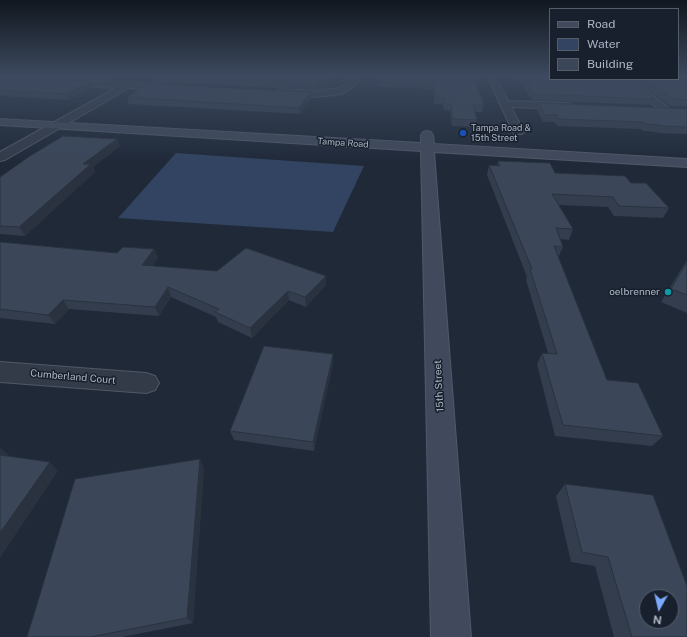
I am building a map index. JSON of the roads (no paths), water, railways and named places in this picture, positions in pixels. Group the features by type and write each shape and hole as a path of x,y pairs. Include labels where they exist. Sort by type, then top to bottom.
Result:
{"main road":[{"path":"0,112 139,119"},
{"name":"Tampa Road","path":"0,122 58,126 429,139 687,163"},
{"path":"193,122 240,125"},
{"name":"15th Street","path":"429,139 450,637"}],"street":[{"path":"0,158 92,106"},
{"path":"505,106 519,137"},
{"path":"549,106 583,107"},
{"path":"660,106 666,110"},
{"path":"651,110 680,111"},
{"name":"Cumberland Court","path":"0,372 146,383"}],"water":[{"path":"176,153 364,166 333,232 118,218"}],"place":[{"name":"Tampa Road & 15th Street","path":"463,133"},
{"name":"oelbrenner","path":"668,292"}]}
